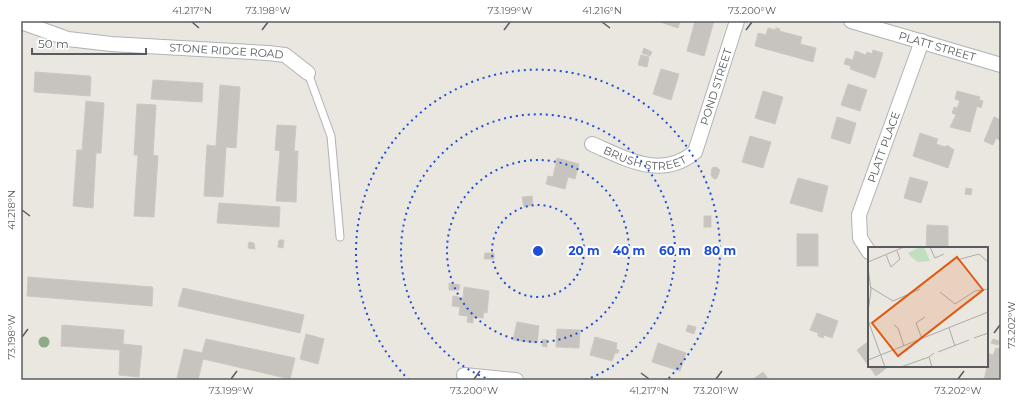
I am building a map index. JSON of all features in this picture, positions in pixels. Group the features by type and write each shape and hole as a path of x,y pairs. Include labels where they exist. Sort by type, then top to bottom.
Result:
{"street":[{"name":"POND STREET","path":"696,152 737,21"},
{"name":"PLATT STREET","path":"851,21 1001,65"},
{"name":"STONE RIDGE ROAD","path":"21,22 68,39 111,44 268,52 284,56 308,73"},
{"name":"PLATT PLACE","path":"868,250 860,238 859,215 922,41"},
{"name":"BRUSH STREET","path":"592,144 635,162 648,165 663,166 678,164 696,152"},
{"path":"464,375 516,380"}],"lane":[{"path":"308,73 331,136 340,238"}],"building":[{"path":"657,21 680,21 678,28"},
{"path":"695,21 714,21 704,56 687,51"},
{"path":"768,28 775,30 776,28 780,29 779,31 802,37 800,44 816,48 813,62 755,46 758,33 766,35"},
{"path":"644,48 652,52 650,56 642,53"},
{"path":"873,50 883,53 875,78 850,69 851,66 844,64 846,58 853,60 855,51 866,55 867,52 872,54"},
{"path":"641,55 649,57 647,67 638,65"},
{"path":"661,69 679,74 671,100 653,94"},
{"path":"35,72 90,76 90,96 34,92"},
{"path":"153,80 203,83 202,102 151,99"},
{"path":"848,84 867,90 860,111 841,105"},
{"path":"220,85 240,87 236,148 226,147 223,197 204,196 207,145 216,146"},
{"path":"763,91 783,97 775,124 755,118"},
{"path":"957,91 980,97 979,100 983,101 981,108 977,106 970,132 950,127 956,115 952,113 954,107 957,108 960,101 955,99"},
{"path":"86,101 104,103 101,153 96,153 93,208 73,206 77,150 82,150"},
{"path":"137,104 156,105 153,155 158,156 154,217 134,216 138,155 134,155"},
{"path":"837,117 856,123 850,144 831,138"},
{"path":"994,117 1001,120 1001,141 996,138 993,145 984,141"},
{"path":"277,125 296,126 294,151 298,151 296,202 276,201 280,151 275,150"},
{"path":"920,133 938,139 936,144 946,147 947,145 954,150 948,168 913,156"},
{"path":"750,136 771,142 763,168 742,162"},
{"path":"557,158 579,164 575,179 568,177 565,189 546,184 548,176 553,177"},
{"path":"716,167 720,170 717,178 714,179 711,175 712,168"},
{"path":"910,177 928,182 921,203 904,198"},
{"path":"798,178 828,186 822,212 790,203"},
{"path":"966,188 972,189 971,195 965,194"},
{"path":"532,196 533,205 524,207 522,197"},
{"path":"219,203 280,207 279,227 217,223"},
{"path":"704,216 711,216 711,227 704,227"},
{"path":"927,225 948,226 948,247 926,247"},
{"path":"797,234 818,234 818,266 797,266"},
{"path":"279,240 284,240 283,248 278,247"},
{"path":"249,242 254,243 255,249 248,248"},
{"path":"485,253 494,253 494,259 484,259"},
{"path":"28,277 152,287 152,306 27,296"},
{"path":"449,283 460,285 459,290 449,290"},
{"path":"464,287 489,291 487,313 484,312 483,318 473,317 473,323 467,322 468,316 459,315 460,307 452,306 453,296 463,298"},
{"path":"183,288 304,315 300,333 178,306"},
{"path":"817,313 838,321 832,338 824,335 823,338 818,336 818,333 810,330"},
{"path":"517,322 539,326 537,343 513,340"},
{"path":"62,325 124,330 123,344 142,346 139,377 119,375 120,350 61,346"},
{"path":"688,325 696,327 694,334 686,331"},
{"path":"557,329 580,330 579,348 556,347"},
{"path":"306,334 324,339 318,364 300,359"},
{"path":"595,337 617,343 616,349 619,350 618,353 615,353 612,361 590,355"},
{"path":"206,339 295,358 290,379 203,359 198,380 177,378 184,349 202,353"},
{"path":"543,339 547,340 547,347 542,346"},
{"path":"993,339 999,341 998,345 991,343"},
{"path":"868,342 868,365 857,350"},
{"path":"658,343 686,353 680,371 652,362"},
{"path":"996,348 1001,349 1001,380 984,380 988,367 988,353 993,355"},
{"path":"869,367 888,367 876,376"},
{"path":"763,372 769,380 752,380"}]}
